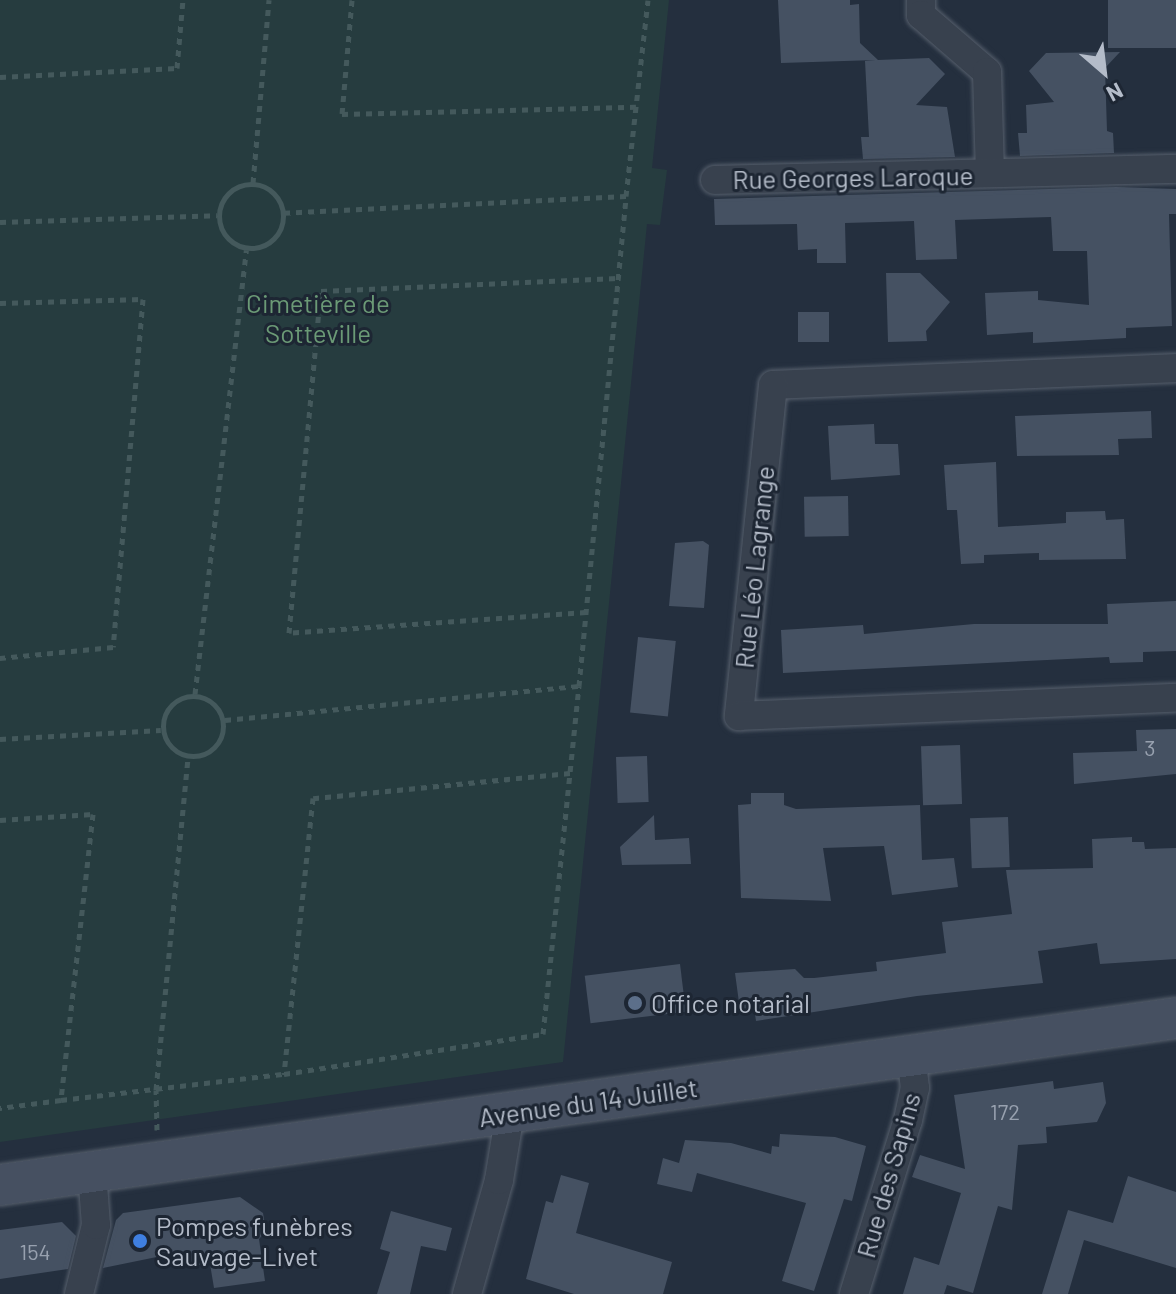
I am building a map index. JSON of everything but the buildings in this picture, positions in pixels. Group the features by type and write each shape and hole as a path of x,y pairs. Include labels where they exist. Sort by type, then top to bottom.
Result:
{"main road":[{"name":"Avenue du 14 Juillet","path":"0,1185 1176,1018"}],"street":[{"name":"Rue Georges Laroque","path":"921,0 921,15 987,72 990,173"},
{"name":"Rue Georges Laroque","path":"715,180 1176,169"},
{"name":"Rue Léo Lagrange","path":"1176,368 773,385 739,716 1176,698"},
{"name":"Rue des Sapins","path":"854,1294 908,1120 915,1088 911,1056"},
{"path":"467,1294 499,1180 510,1113"},
{"path":"79,1294 96,1225 92,1172"}],"path":[{"path":"0,77 177,68 183,0"},
{"path":"253,183 269,0"},
{"path":"352,0 342,114 636,107"},
{"path":"0,1108 284,1074 543,1034 648,0"},
{"path":"246,250 275,239 284,213 277,196 253,183"},
{"path":"246,250 224,236 217,215 224,196 253,183"},
{"path":"284,213 626,196"},
{"path":"0,222 217,215"},
{"path":"195,694 246,250"},
{"path":"586,612 289,633 321,291 618,278"},
{"path":"0,303 143,299 113,647 0,658"},
{"path":"225,720 579,686"},
{"path":"161,730 174,700 195,694 211,699 225,720"},
{"path":"161,730 171,749 188,758 214,751 225,720"},
{"path":"0,739 161,730"},
{"path":"157,1163 156,1090 188,758"},
{"path":"284,1074 313,798 570,773"},
{"path":"0,820 93,814 61,1100"}],"green space":[{"name":"Cimetière de Sotteville","path":"0,0 669,0 652,168 667,170 660,225 647,224 563,1062 0,1142"}],"place":[{"name":"Office notarial","path":"635,1003"},
{"name":"Pompes funèbres Sauvage-Livet","path":"140,1241"}]}
